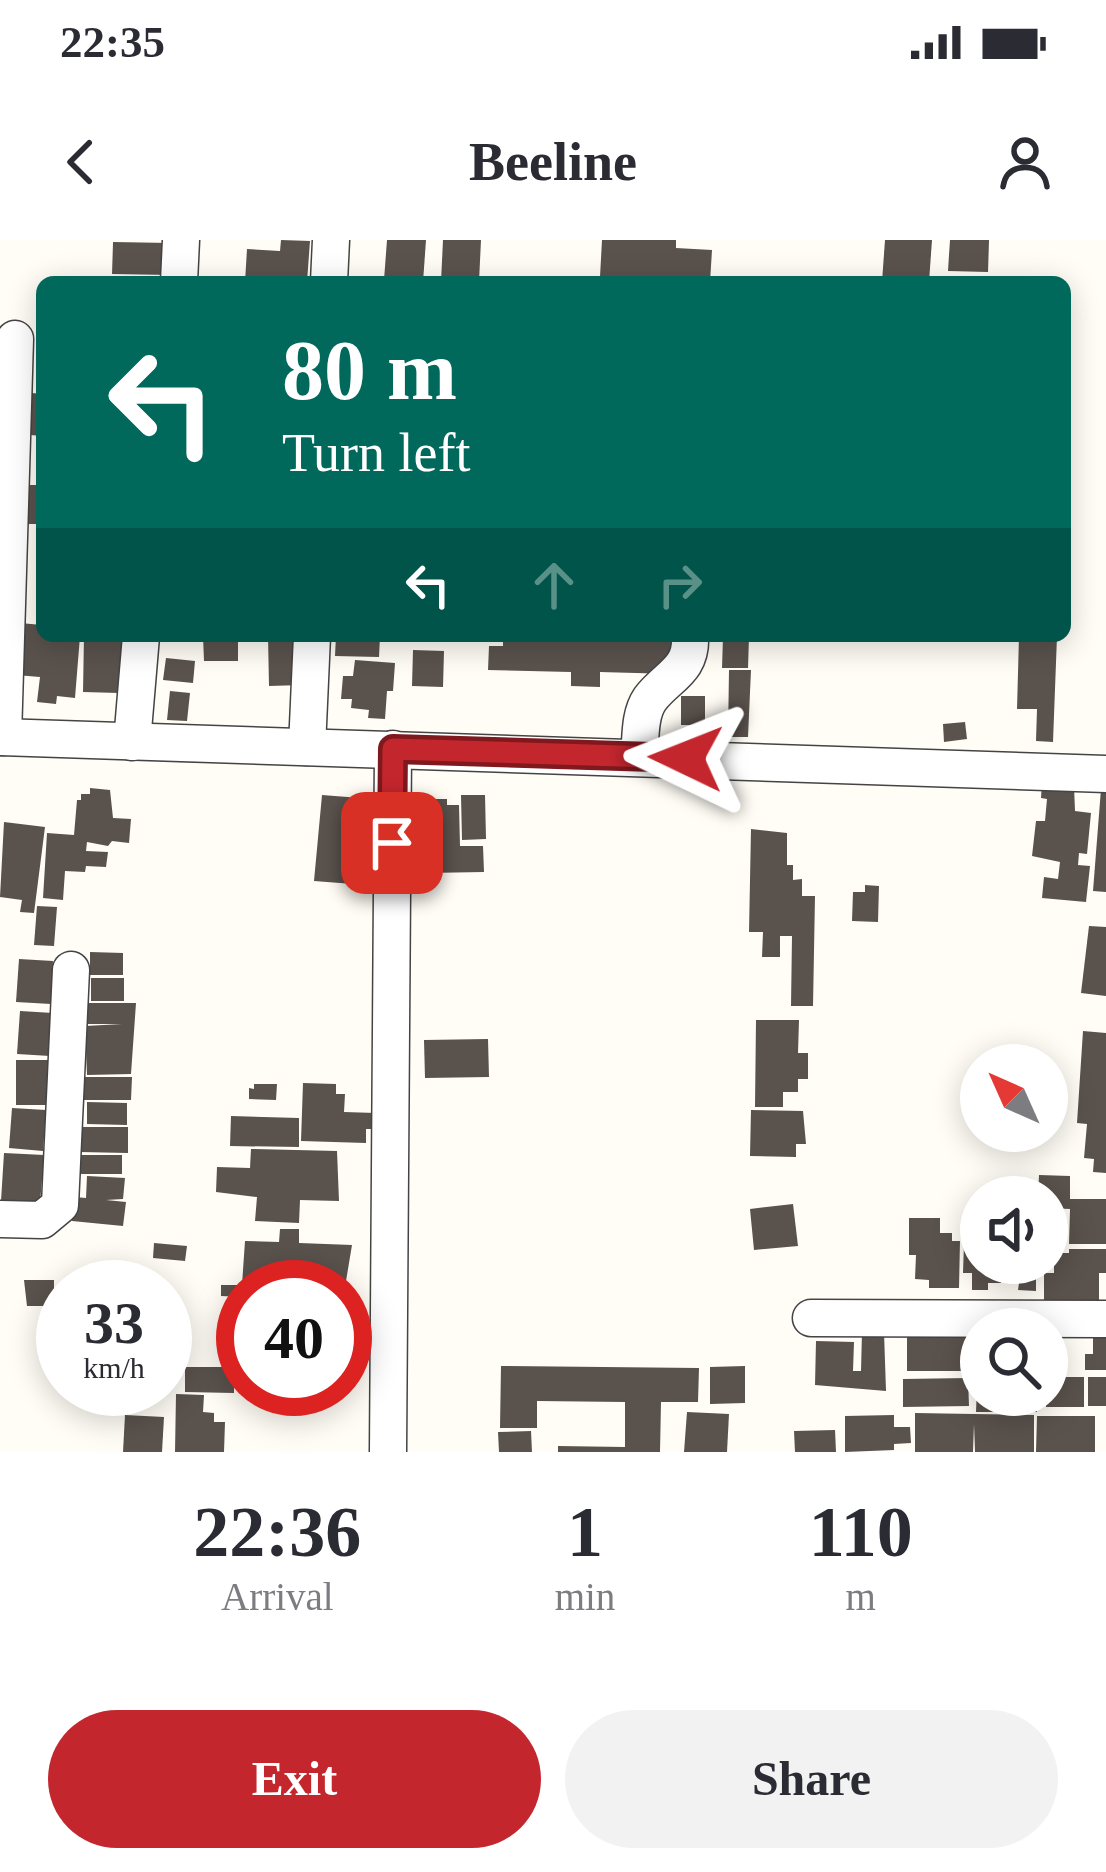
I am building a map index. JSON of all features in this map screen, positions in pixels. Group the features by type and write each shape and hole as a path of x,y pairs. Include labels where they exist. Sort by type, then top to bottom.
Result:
{"street":[{"path":"179,276 181,240"},
{"path":"329,276 331,240"},
{"path":"15,339 2,737 1106,773"},
{"path":"132,742 140,642"},
{"path":"307,747 312,642"},
{"path":"639,757 643,714 651,697 674,679 686,661 689,642"},
{"path":"388,1452 393,749"},
{"path":"0,1220 42,1220 60,1205 71,970"},
{"path":"811,1318 1106,1319"}],"building":[{"path":"281,240 310,241 307,276 245,276 247,249 280,251"},
{"path":"387,240 426,240 423,276 384,276"},
{"path":"443,240 481,240 479,276 441,276"},
{"path":"602,240 676,240 676,248 712,250 710,276 600,276"},
{"path":"885,240 932,240 929,276 882,276"},
{"path":"950,240 989,240 988,272 948,271"},
{"path":"113,242 170,243 170,275 112,274"},
{"path":"22,392 36,393 36,435 19,434"},
{"path":"16,485 36,485 36,524 16,524"},
{"path":"20,623 36,624 36,642 80,642 75,698 57,696 56,704 37,702 40,677 16,675"},
{"path":"84,642 132,642 131,662 120,662 119,693 83,692"},
{"path":"203,642 238,642 238,661 204,661"},
{"path":"268,642 301,642 302,685 269,686"},
{"path":"336,642 380,642 379,657 335,656"},
{"path":"503,642 674,642 672,674 600,672 600,687 571,686 571,672 488,670 489,646 503,646"},
{"path":"723,642 749,642 748,668 722,668"},
{"path":"1019,642 1057,642 1053,742 1036,741 1037,709 1017,709"},
{"path":"413,650 444,651 443,687 412,686"},
{"path":"166,658 195,661 193,683 163,680"},
{"path":"355,660 395,663 385,719 368,718 369,710 351,708 352,699 341,699 343,676 353,676"},
{"path":"729,670 751,670 748,737 728,737"},
{"path":"170,691 190,693 187,721 167,720"},
{"path":"681,696 705,696 705,725 681,725"},
{"path":"965,722 967,739 944,742 943,724"},
{"path":"1042,783 1074,786 1075,811 1091,813 1087,854 1079,853 1078,865 1090,866 1086,902 1042,898 1044,877 1058,879 1060,862 1032,856 1036,821 1045,821 1047,799 1041,798"},
{"path":"90,788 110,790 113,818 131,819 129,843 87,842 86,851 108,852 106,867 65,871 63,900 43,898 47,833 74,835 77,800 81,794 90,794"},
{"path":"1101,789 1106,789 1106,892 1093,891"},
{"path":"322,795 360,798 353,884 314,881"},
{"path":"461,795 485,795 486,839 462,840"},
{"path":"427,799 447,799 447,805 459,805 460,846 483,846 484,872 426,873 426,860 413,860 412,824 422,824"},
{"path":"4,822 45,827 34,913 20,912 22,900 0,897"},
{"path":"751,829 787,833 787,865 793,865 793,880 802,879 802,896 815,896 813,1006 791,1006 792,936 780,936 780,957 762,957 763,932 749,932"},
{"path":"358,846 382,847 382,885 358,884"},
{"path":"865,885 879,886 878,922 852,921 853,892 865,892"},
{"path":"37,906 57,907 54,946 34,945"},
{"path":"1089,926 1106,927 1106,996 1081,993"},
{"path":"90,952 123,953 123,975 90,975"},
{"path":"19,959 53,961 51,1004 16,1002"},
{"path":"91,978 124,978 124,1001 91,1001"},
{"path":"83,1003 136,1003 131,1074 87,1075 85,1026 122,1024 83,1024"},
{"path":"20,1011 53,1013 50,1056 17,1054"},
{"path":"756,1020 799,1020 798,1053 808,1053 808,1079 798,1079 798,1092 783,1092 783,1107 755,1107"},
{"path":"1083,1031 1106,1033 1106,1173 1093,1172 1094,1159 1084,1158 1087,1124 1077,1123"},
{"path":"488,1039 489,1077 425,1078 424,1040"},
{"path":"16,1060 50,1060 50,1105 16,1105"},
{"path":"84,1077 132,1077 131,1100 84,1100"},
{"path":"303,1083 336,1084 336,1094 345,1094 344,1112 376,1113 376,1129 366,1129 366,1143 301,1141"},
{"path":"254,1084 277,1084 276,1100 249,1099"},
{"path":"87,1102 127,1103 127,1125 87,1124"},
{"path":"12,1108 46,1110 43,1151 9,1148"},
{"path":"751,1110 803,1111 806,1144 796,1144 796,1157 750,1156"},
{"path":"231,1116 299,1118 299,1147 230,1146"},
{"path":"80,1127 128,1127 128,1153 80,1152"},
{"path":"251,1149 337,1151 339,1201 300,1200 299,1223 255,1221 257,1197 216,1192 217,1167 250,1168"},
{"path":"4,1153 44,1155 40,1203 1,1201"},
{"path":"80,1155 122,1155 122,1174 79,1174"},
{"path":"1039,1175 1070,1176 1070,1199 1106,1199 1106,1244 1069,1244 1068,1176"},
{"path":"87,1176 125,1178 123,1199 106,1200 126,1202 123,1226 72,1221 75,1197 86,1198"},
{"path":"793,1204 798,1246 754,1250 750,1209"},
{"path":"909,1218 940,1218 940,1233 952,1233 952,1241 960,1241 959,1288 929,1288 929,1280 915,1279 916,1255 909,1255"},
{"path":"280,1229 299,1229 299,1243 352,1245 350,1260 244,1260 245,1241 279,1242"},
{"path":"154,1243 187,1246 185,1260 153,1258"},
{"path":"1069,1249 1106,1249 1106,1273 1099,1273 1099,1305 1044,1305 1044,1284 1068,1284"},
{"path":"24,1280 36,1280 36,1306 27,1306"},
{"path":"972,1284 988,1284 988,1290 972,1290"},
{"path":"1019,1284 1036,1284 1036,1291 1018,1290"},
{"path":"907,1327 960,1327 960,1371 907,1371"},
{"path":"1093,1330 1106,1330 1106,1370 1085,1370 1085,1354 1093,1354"},
{"path":"862,1332 884,1332 886,1391 815,1385 816,1341 854,1342 853,1371 861,1371"},
{"path":"501,1366 699,1368 698,1402 661,1402 660,1452 558,1452 558,1446 625,1447 625,1402 537,1401 537,1428 500,1428"},
{"path":"745,1366 745,1403 710,1404 710,1367"},
{"path":"192,1367 216,1367 216,1393 192,1392"},
{"path":"1068,1377 1084,1377 1084,1407 1068,1407"},
{"path":"1088,1377 1106,1377 1106,1406 1088,1406"},
{"path":"960,1378 960,1406 903,1407 903,1379"},
{"path":"192,1395 204,1395 203,1412 214,1413 214,1422 225,1422 224,1452 175,1452 176,1416 192,1416"},
{"path":"687,1412 729,1414 727,1452 684,1452"},
{"path":"915,1413 1034,1416 1034,1452 975,1452 974,1424 973,1452 915,1452"},
{"path":"894,1415 894,1427 910,1427 911,1443 894,1444 894,1450 845,1452 845,1416"},
{"path":"125,1416 164,1417 162,1452 123,1452"},
{"path":"1037,1416 1095,1416 1095,1452 1036,1452"},
{"path":"835,1430 836,1452 795,1452 794,1431"},
{"path":"531,1431 532,1452 499,1452 498,1432"}],"route":[{"path":"392,843 393,749 686,758"}]}
